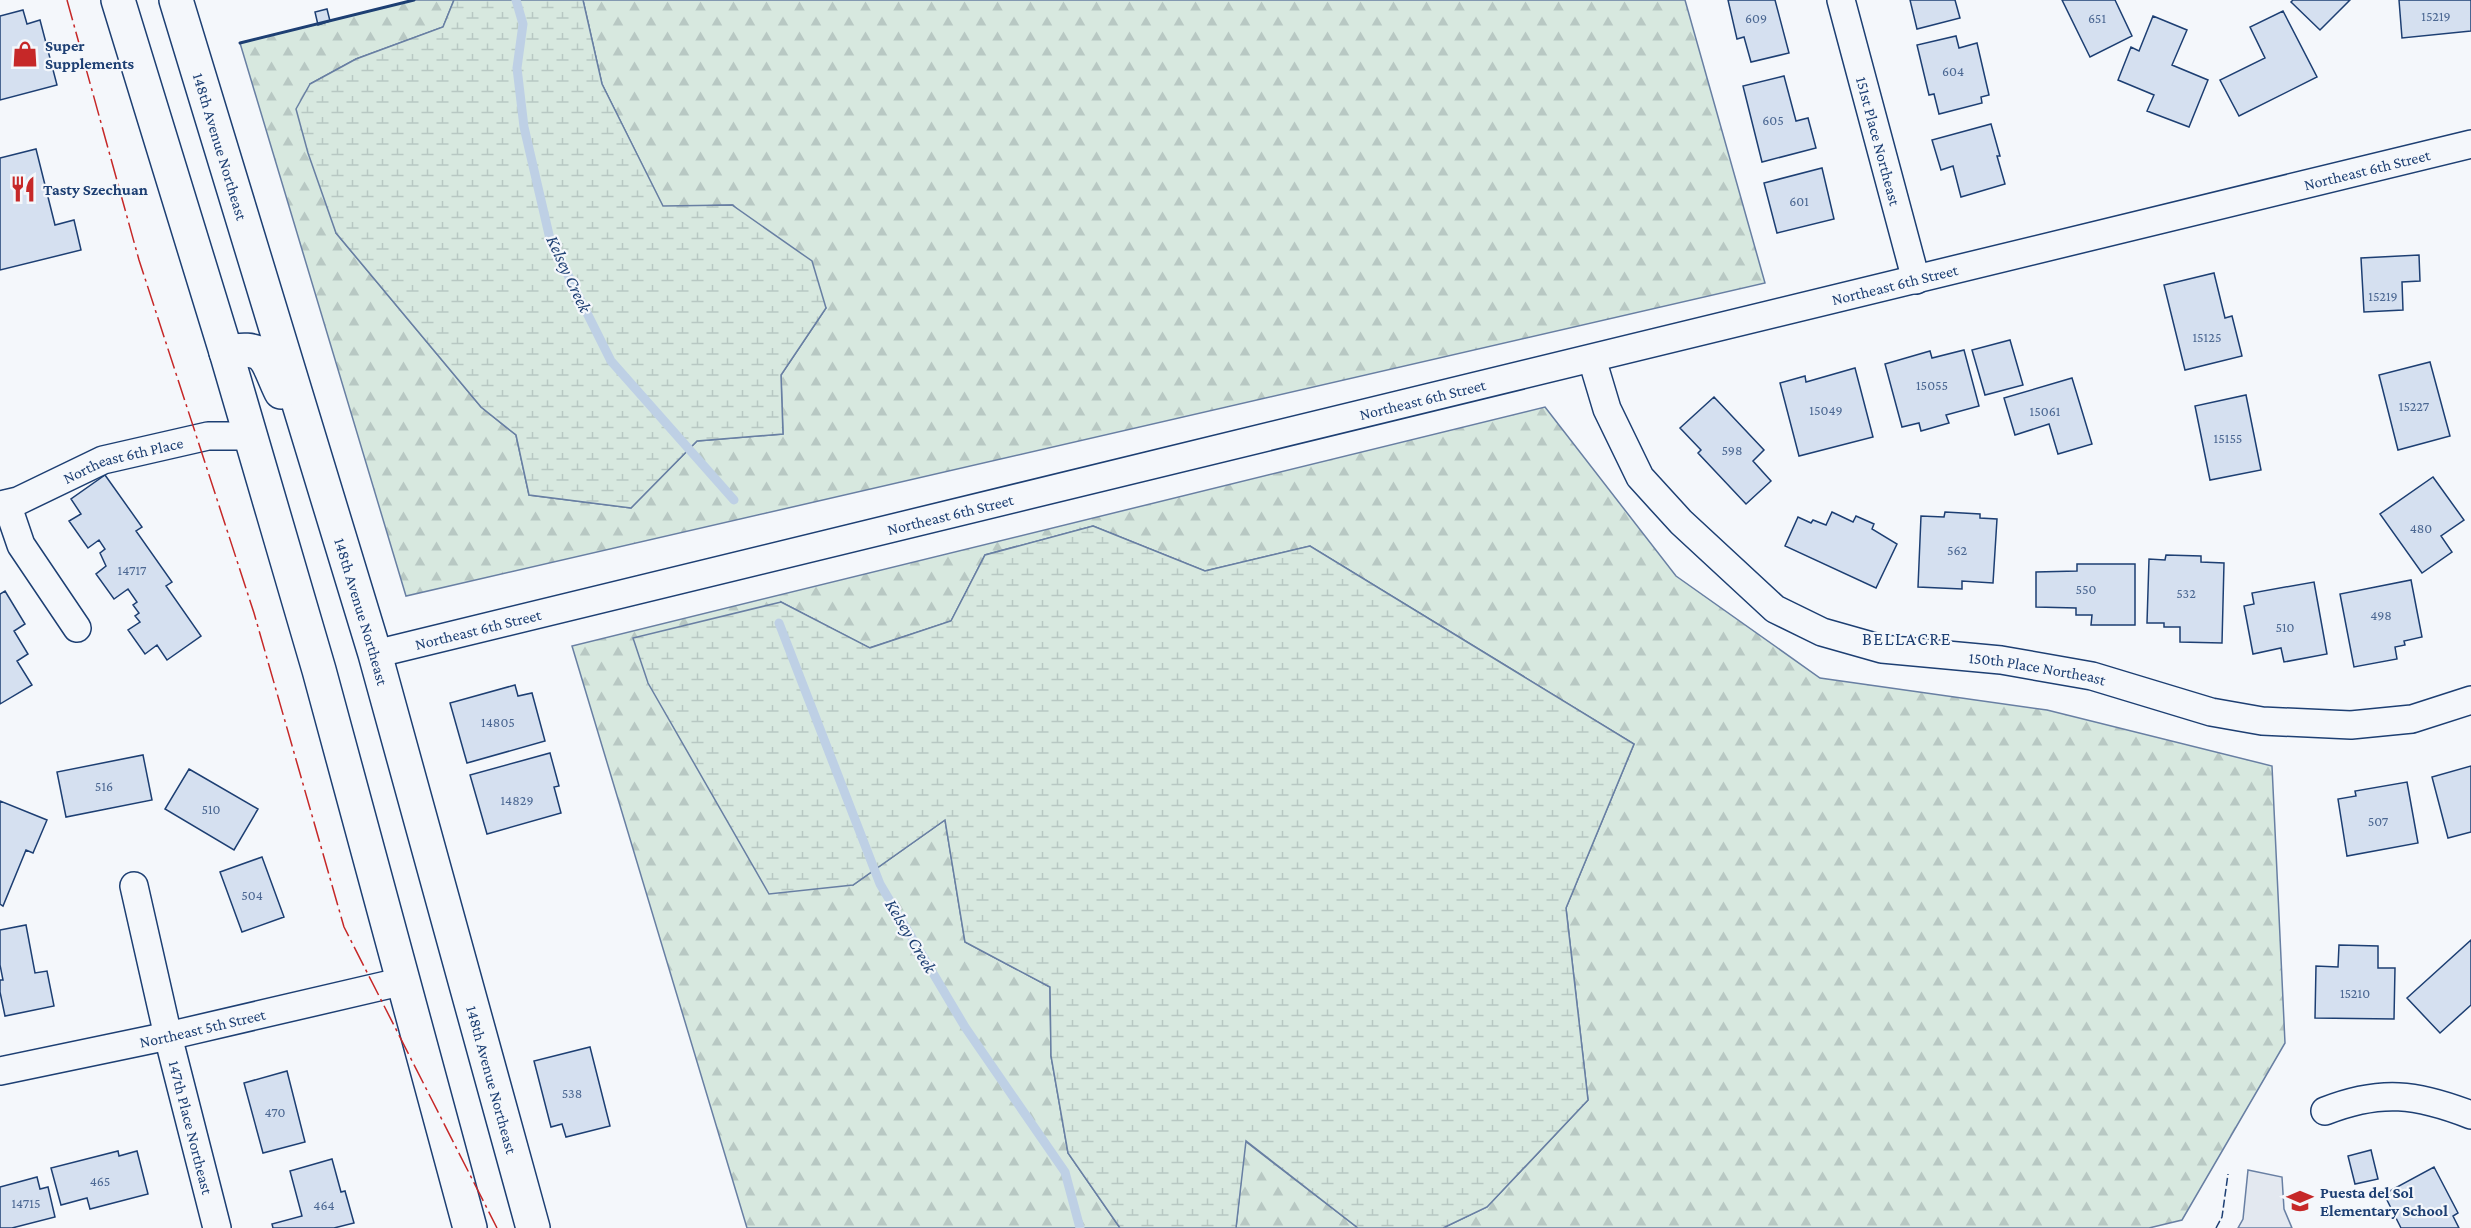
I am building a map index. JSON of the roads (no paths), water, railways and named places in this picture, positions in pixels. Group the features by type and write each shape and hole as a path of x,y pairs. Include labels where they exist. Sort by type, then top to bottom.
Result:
{"main road":[{"path":"118,0 251,436 471,1228"},
{"name":"148th Avenue Northeast","path":"176,0 375,654 533,1228"},
{"path":"226,352 242,349 256,350 266,358 315,457"}],"street":[{"name":"151st Place Northeast","path":"1841,0 1916,280"},
{"name":"Northeast 6th Street","path":"375,654 2471,144"},
{"name":"150th Place Northeast","path":"1592,359 1607,409 1640,477 1681,522 1775,609 1822,632 1882,649 2001,660 2092,676 2211,712 2262,721 2351,725 2402,720 2471,700"},
{"name":"Northeast 6th Place","path":"3,504 18,501 103,460 208,436 251,436"},
{"path":"3,504 21,545 77,628"},
{"name":"147th Place Northeast","path":"134,886 168,1036 217,1228"},
{"name":"Northeast 5th Street","path":"0,1071 168,1036 404,981"},
{"path":"2325,1111 2353,1100 2380,1096 2410,1096 2471,1115"}],"waterway":[{"name":"Kelsey Creek","path":"516,0 523,24 517,68 524,127 550,239 611,361 734,500"},
{"name":"Kelsey Creek","path":"779,623 880,884 965,1027 1065,1172 1080,1228"}],"place":[{"name":"Super Supplements","path":"25,54"},
{"name":"Tasty Szechuan","path":"23,189"},
{"name":"Puesta del Sol Elementary School","path":"2300,1201"}],"district":[{"name":"BELLACRE","path":"1907,639"}]}
